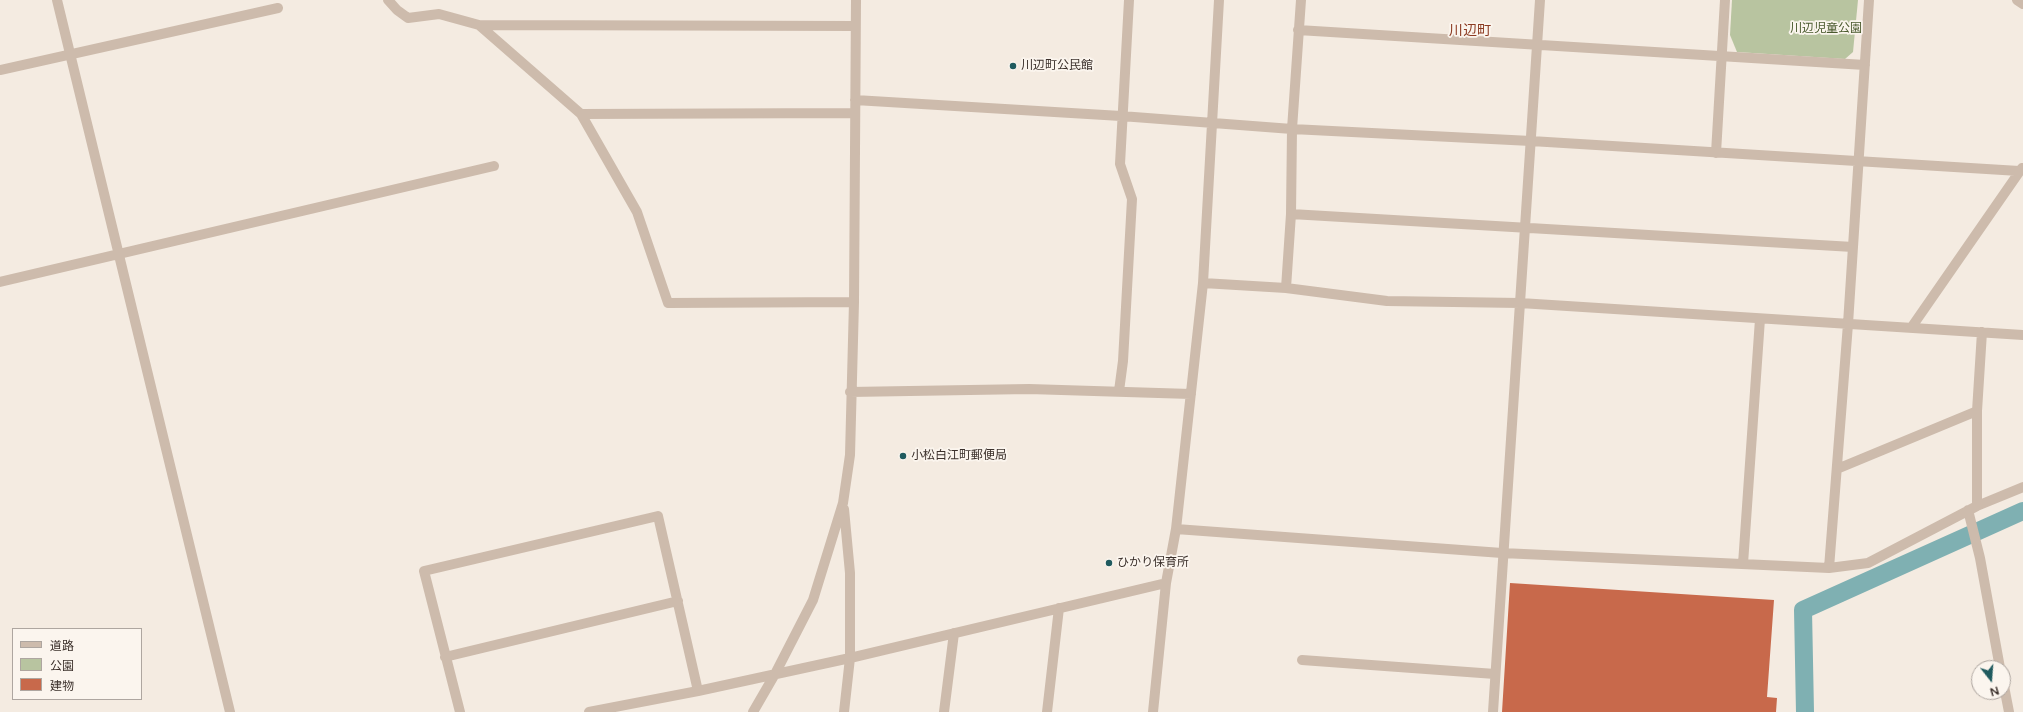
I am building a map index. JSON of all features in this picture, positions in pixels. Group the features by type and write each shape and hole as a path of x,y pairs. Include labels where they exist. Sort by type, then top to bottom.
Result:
{"street":[{"path":"57,0 230,712"},
{"path":"388,0 397,10 408,18 439,14 479,25 855,26"},
{"path":"753,712 775,674 813,600 843,503 850,455 850,392 854,302 854,100 856,0"},
{"path":"1119,391 1123,361 1132,199 1120,164 1129,0"},
{"path":"1153,712 1166,583 1176,530 1203,283 1219,0"},
{"path":"1286,288 1291,214 1292,129 1301,0"},
{"path":"1493,712 1502,553 1526,226 1540,0"},
{"path":"1716,153 1726,0"},
{"path":"1829,568 1860,161 1869,0"},
{"path":"2017,0 2023,4"},
{"path":"0,70 70,53 278,8"},
{"path":"479,25 581,114 637,212 668,302 854,302"},
{"path":"1298,30 1865,65"},
{"path":"854,100 1122,116 1292,129 2021,169"},
{"path":"581,114 854,113"},
{"path":"0,282 494,166"},
{"path":"1911,328 2021,169"},
{"path":"1291,214 1526,226 1853,247"},
{"path":"1203,283 1286,288 1387,301 1520,302 1760,319 2023,335"},
{"path":"1743,564 1760,319"},
{"path":"1982,332 1971,511 1998,660"},
{"path":"850,392 1029,389 1191,394"},
{"path":"1837,469 1977,411"},
{"path":"1176,530 1502,553 1829,568 1868,563 2021,486"},
{"path":"843,503 850,573 850,658 844,712"},
{"path":"460,712 424,572 658,516 698,691"},
{"path":"589,712 698,691 850,658 1166,583"},
{"path":"446,657 678,601"},
{"path":"1047,712 1059,608"},
{"path":"944,712 954,633"},
{"path":"1302,660 1496,674"},
{"path":"2007,700 2009,712"}],"green space":[{"name":"川辺児童公園","path":"1732,0 1858,0 1853,52 1845,59 1737,52 1730,35"}],"building":[{"path":"1510,583 1774,600 1767,697 1777,698 1776,712 1502,712"}],"waterway":[{"path":"1805,712 1803,610 2023,511"}],"place":[{"name":"川辺町公民館","path":"1013,66"},
{"name":"小松白江町郵便局","path":"903,456"},
{"name":"ひかり保育所","path":"1109,563"}],"district":[{"name":"川辺町","path":"1470,31"}]}
